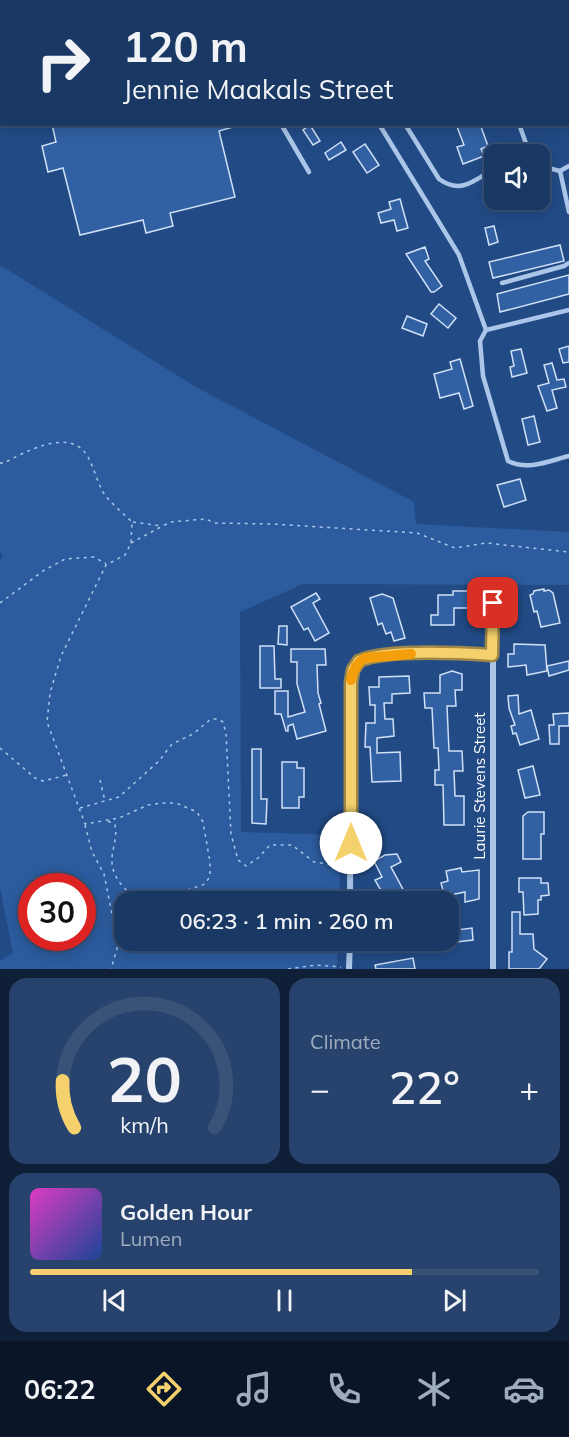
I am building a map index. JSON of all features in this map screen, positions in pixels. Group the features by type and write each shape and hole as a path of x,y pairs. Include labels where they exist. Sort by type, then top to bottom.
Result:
{"street":[{"name":"Laurie Stevens Street","path":"493,603 493,969"},
{"path":"350,891 351,683 353,670 359,661 365,658 450,652 492,655"},
{"path":"349,968 350,951"}],"lane":[{"path":"282,126 309,172"},
{"path":"380,126 459,255 486,330"},
{"path":"406,126 439,179 447,185 458,188 468,185 484,175"},
{"path":"520,126 526,144"},
{"path":"550,168 560,171 569,166"},
{"path":"560,171 569,212"},
{"path":"502,282 569,263"},
{"path":"569,310 486,330 480,341 483,376 508,461 526,467 569,456"}],"path":[{"path":"0,463 44,444 65,443 78,447 88,455 104,493 132,522 162,526"},
{"path":"131,543 170,522 206,519 215,523 272,524 417,533 455,548 486,543 569,552"},
{"path":"111,969 118,945 104,874 92,852 68,774 47,722 50,693 61,656 106,565 125,555 131,543 132,522"},
{"path":"0,603 43,571 65,559 94,556 106,565"},
{"path":"79,808 119,797 159,761 172,744 193,734 211,719 218,719 223,722 226,734 231,834 238,860 246,866 258,858 270,845 292,845 314,862 351,866"},
{"path":"0,748 35,778 44,781 68,774"},
{"path":"100,780 105,802"},
{"path":"85,824 119,818 148,805 162,802 176,803 197,812 203,822 210,876 206,884 185,891"},
{"path":"107,820 115,825 117,833 112,864 115,875 128,891"},
{"path":"288,969 316,965 349,968"}],"shaded area":[{"path":"0,265 194,386 414,502 416,524 569,532 569,585 303,584 240,612 241,832 341,835 339,891 114,891 114,951 338,951 337,969 0,969 0,961 13,953 0,888 0,559 3,558 0,550"}],"building":[{"path":"52,126 233,126 219,131 235,197 170,213 173,226 146,233 143,220 80,235 63,168 48,172 42,146 56,142"},
{"path":"311,126 320,141 313,145 303,130"},
{"path":"457,126 481,126 487,144 484,144 484,148 481,149 484,156 463,164 457,147 464,145"},
{"path":"341,142 346,150 329,160 325,153"},
{"path":"365,144 379,165 367,173 353,152"},
{"path":"400,199 408,228 397,231 394,220 381,223 378,213 391,209 389,202"},
{"path":"494,226 498,242 489,245 485,228"},
{"path":"560,245 564,261 493,278 489,262"},
{"path":"425,247 429,259 425,261 442,286 434,292 431,292 406,254"},
{"path":"569,275 569,294 500,312 497,294"},
{"path":"439,304 456,318 448,328 431,314"},
{"path":"407,316 427,324 423,336 402,328"},
{"path":"569,346 569,362 563,363 559,349"},
{"path":"521,349 527,373 512,377 510,367 514,366 511,351"},
{"path":"460,359 473,406 464,409 459,393 440,398 434,374 452,369 450,362"},
{"path":"552,363 557,380 564,379 566,387 552,390 557,408 547,411 538,386 549,383 544,365"},
{"path":"534,416 540,442 528,445 522,419"},
{"path":"520,479 526,500 504,507 497,485"},
{"path":"544,589 544,591 549,590 553,593 560,623 541,627 530,595 534,591"},
{"path":"453,591 468,591 468,608 454,608 454,625 431,625 431,615 438,615 438,595 453,595"},
{"path":"316,593 320,599 313,603 329,633 315,641 308,628 304,630 291,607"},
{"path":"382,594 393,598 405,638 394,641 391,632 386,634 382,623 378,625 370,598"},
{"path":"279,626 287,626 287,645 278,644"},
{"path":"514,644 545,645 547,671 527,675 526,665 508,667 508,654 514,654"},
{"path":"260,646 274,646 275,679 281,679 281,688 260,688"},
{"path":"291,649 325,649 326,665 317,665 318,693 321,703 319,704 326,731 297,739 293,724 288,726 288,731 286,731 281,714 275,714 275,691 288,691 288,717 305,712 297,684 297,662 291,662"},
{"path":"569,661 569,670 549,676 547,666"},
{"path":"452,671 462,674 462,690 455,690 456,706 447,706 449,751 462,751 463,771 454,771 455,796 464,796 464,825 444,825 443,785 435,785 435,770 439,770 438,748 434,748 432,708 425,708 424,693 440,693 440,675"},
{"path":"409,676 410,693 392,694 392,703 384,703 385,719 393,719 394,736 377,738 377,753 400,752 401,781 372,782 370,747 365,747 366,723 375,723 375,705 370,705 369,687 379,687 379,677"},
{"path":"518,695 519,714 531,710 539,739 520,745 511,726 515,725 509,708 508,696"},
{"path":"569,713 569,726 559,726 559,744 550,744 549,725 554,725 553,714"},
{"path":"252,749 261,749 261,799 267,799 266,824 252,823"},
{"path":"282,762 297,762 297,768 304,768 304,797 299,797 299,808 282,808"},
{"path":"533,766 540,795 525,798 518,770"},
{"path":"528,812 544,812 541,859 523,859 523,816"},
{"path":"397,854 401,862 391,867 404,891 381,891 375,880 382,877 374,861 385,855"},
{"path":"461,868 462,872 479,870 479,899 465,902 465,892 443,891 441,883 448,881 446,871"},
{"path":"519,878 541,878 541,883 548,883 549,895 541,896 541,900 538,900 538,914 524,915 523,892 519,892"},
{"path":"512,912 520,912 520,934 533,934 534,949 547,959 539,969 509,969 509,952 512,952"},
{"path":"472,928 473,940 459,942 459,930"},
{"path":"413,958 415,969 376,969 375,965"}],"slow traffic":[{"path":"351,680 353,670 359,661 365,658 411,654"}],"route":[{"path":"351,843 351,683 353,670 359,661 365,658 392,655 450,652 492,655 493,603"}]}
